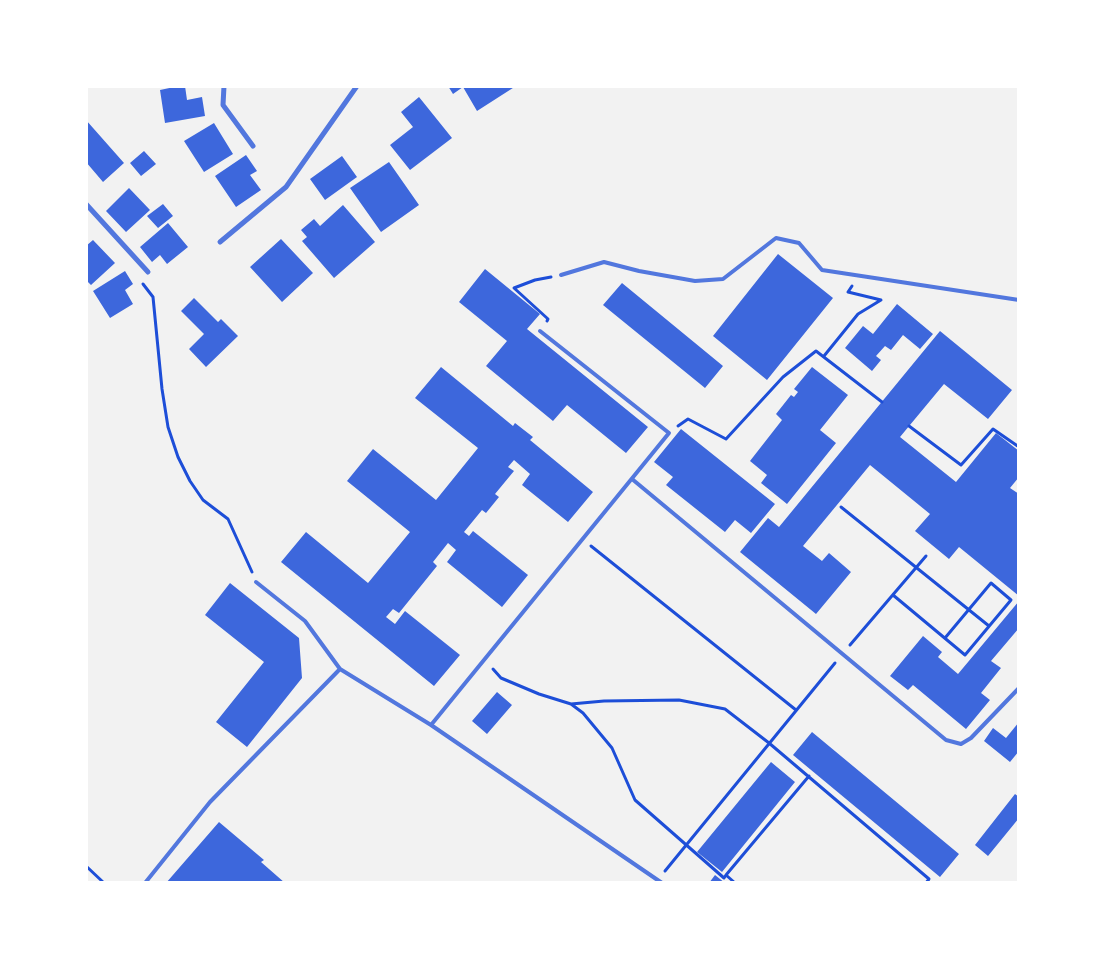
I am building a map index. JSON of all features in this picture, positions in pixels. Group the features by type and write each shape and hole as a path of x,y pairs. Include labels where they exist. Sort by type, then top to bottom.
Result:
{"street":[{"path":"224,86 224,105 253,146"},
{"path":"220,242 286,187 357,86"},
{"path":"86,204 148,272"}],"lane":[{"path":"562,275 604,262 639,271 695,281 723,279 776,238 799,242 822,270 1019,300"},
{"path":"431,725 669,433 540,332"},
{"path":"632,479 946,740 961,744 971,738 1019,688"},
{"path":"256,582 305,620 340,669 431,725 660,881"},
{"path":"145,883 210,802 340,669"}],"path":[{"path":"148,272 142,283 153,297 162,389 168,428 178,457 190,481 203,500 228,519 256,582"},
{"path":"540,332 548,319 514,288 535,280 562,275"},
{"path":"824,356 858,314 881,300 848,292 858,276"},
{"path":"669,433 688,419 726,439 783,376 816,351 882,402"},
{"path":"909,426 961,466 993,429 1019,447"},
{"path":"841,507 989,626"},
{"path":"583,539 796,710"},
{"path":"660,881 686,845 796,710 926,556"},
{"path":"893,594 945,638 966,654 1011,600 991,583 945,638"},
{"path":"484,660 501,678 539,694 571,704 584,713 612,748 635,800 724,878 809,776"},
{"path":"571,704 604,701 679,700 725,709 809,776 929,879 926,883"},
{"path":"86,866 104,883"},
{"path":"726,875 735,883"}],"building":[{"path":"185,86 187,100 202,97 205,116 165,123 160,90"},
{"path":"448,86 516,86 477,111 463,87 453,94"},
{"path":"419,97 452,138 410,170 390,145 413,127 401,112"},
{"path":"86,120 124,163 103,182 86,162"},
{"path":"214,123 233,154 204,172 184,141"},
{"path":"144,151 156,164 141,176 130,163"},
{"path":"246,155 257,171 250,175 261,190 236,207 215,176"},
{"path":"342,156 357,177 325,200 310,179"},
{"path":"389,162 419,205 381,232 350,188"},
{"path":"129,188 150,210 126,232 106,211"},
{"path":"163,204 173,216 158,228 147,216"},
{"path":"343,205 375,242 334,278 302,241 307,237 301,230 314,219 320,226"},
{"path":"168,223 188,247 167,264 160,255 152,262 140,247"},
{"path":"281,239 313,273 282,302 250,267"},
{"path":"93,240 115,263 91,285 86,280 86,246"},
{"path":"778,254 833,298 767,380 713,336"},
{"path":"485,269 540,314 527,329 648,427 626,453 567,405 553,421 486,366 507,341 459,302"},
{"path":"125,271 133,284 125,290 133,304 110,318 93,291"},
{"path":"622,283 723,366 705,388 603,305"},
{"path":"194,298 218,322 221,319 238,336 206,367 189,349 204,334 181,311"},
{"path":"897,304 933,334 920,349 903,335 891,350 885,346 876,356 881,360 872,371 845,348 863,326 873,334"},
{"path":"940,331 1012,390 988,419 944,384 900,437 956,482 996,433 1019,451 1019,477 1010,488 1019,494 1019,596 959,547 949,559 915,531 930,514 870,465 803,546 822,561 829,553 851,572 816,614 740,552 768,518 779,527"},
{"path":"441,367 513,426 515,423 533,437 530,440 593,492 568,522 522,485 530,474 514,460 508,467 514,471 495,494 499,497 486,513 482,510 464,532 469,536 473,531 528,575 502,607 447,562 456,550 448,543 433,562 437,566 399,613 393,609 386,617 395,624 405,611 460,655 434,686 281,562 306,532 368,583 410,532 347,481 373,449 436,500 478,448 415,398"},
{"path":"812,367 848,395 820,430 836,443 787,504 761,483 767,475 750,461 782,420 776,414 791,395 794,397 798,392 794,389"},
{"path":"681,429 775,504 751,533 735,520 725,532 666,485 673,477 654,462"},
{"path":"230,583 299,638 302,678 247,747 216,722 264,662 205,615"},
{"path":"1019,601 1019,628 991,661 1001,668 981,693 990,700 966,729 913,685 908,690 890,676 923,636 942,652 938,657 958,674"},
{"path":"497,692 512,705 487,734 472,721"},
{"path":"1019,722 1019,751 1010,762 984,741 993,728 1006,738"},
{"path":"812,732 959,854 940,877 793,755"},
{"path":"771,762 795,782 722,872 697,852"},
{"path":"1015,794 1019,797 1019,818 988,856 975,845"},
{"path":"219,822 264,860 261,862 285,883 166,883"},
{"path":"715,875 725,883 709,883"}]}
